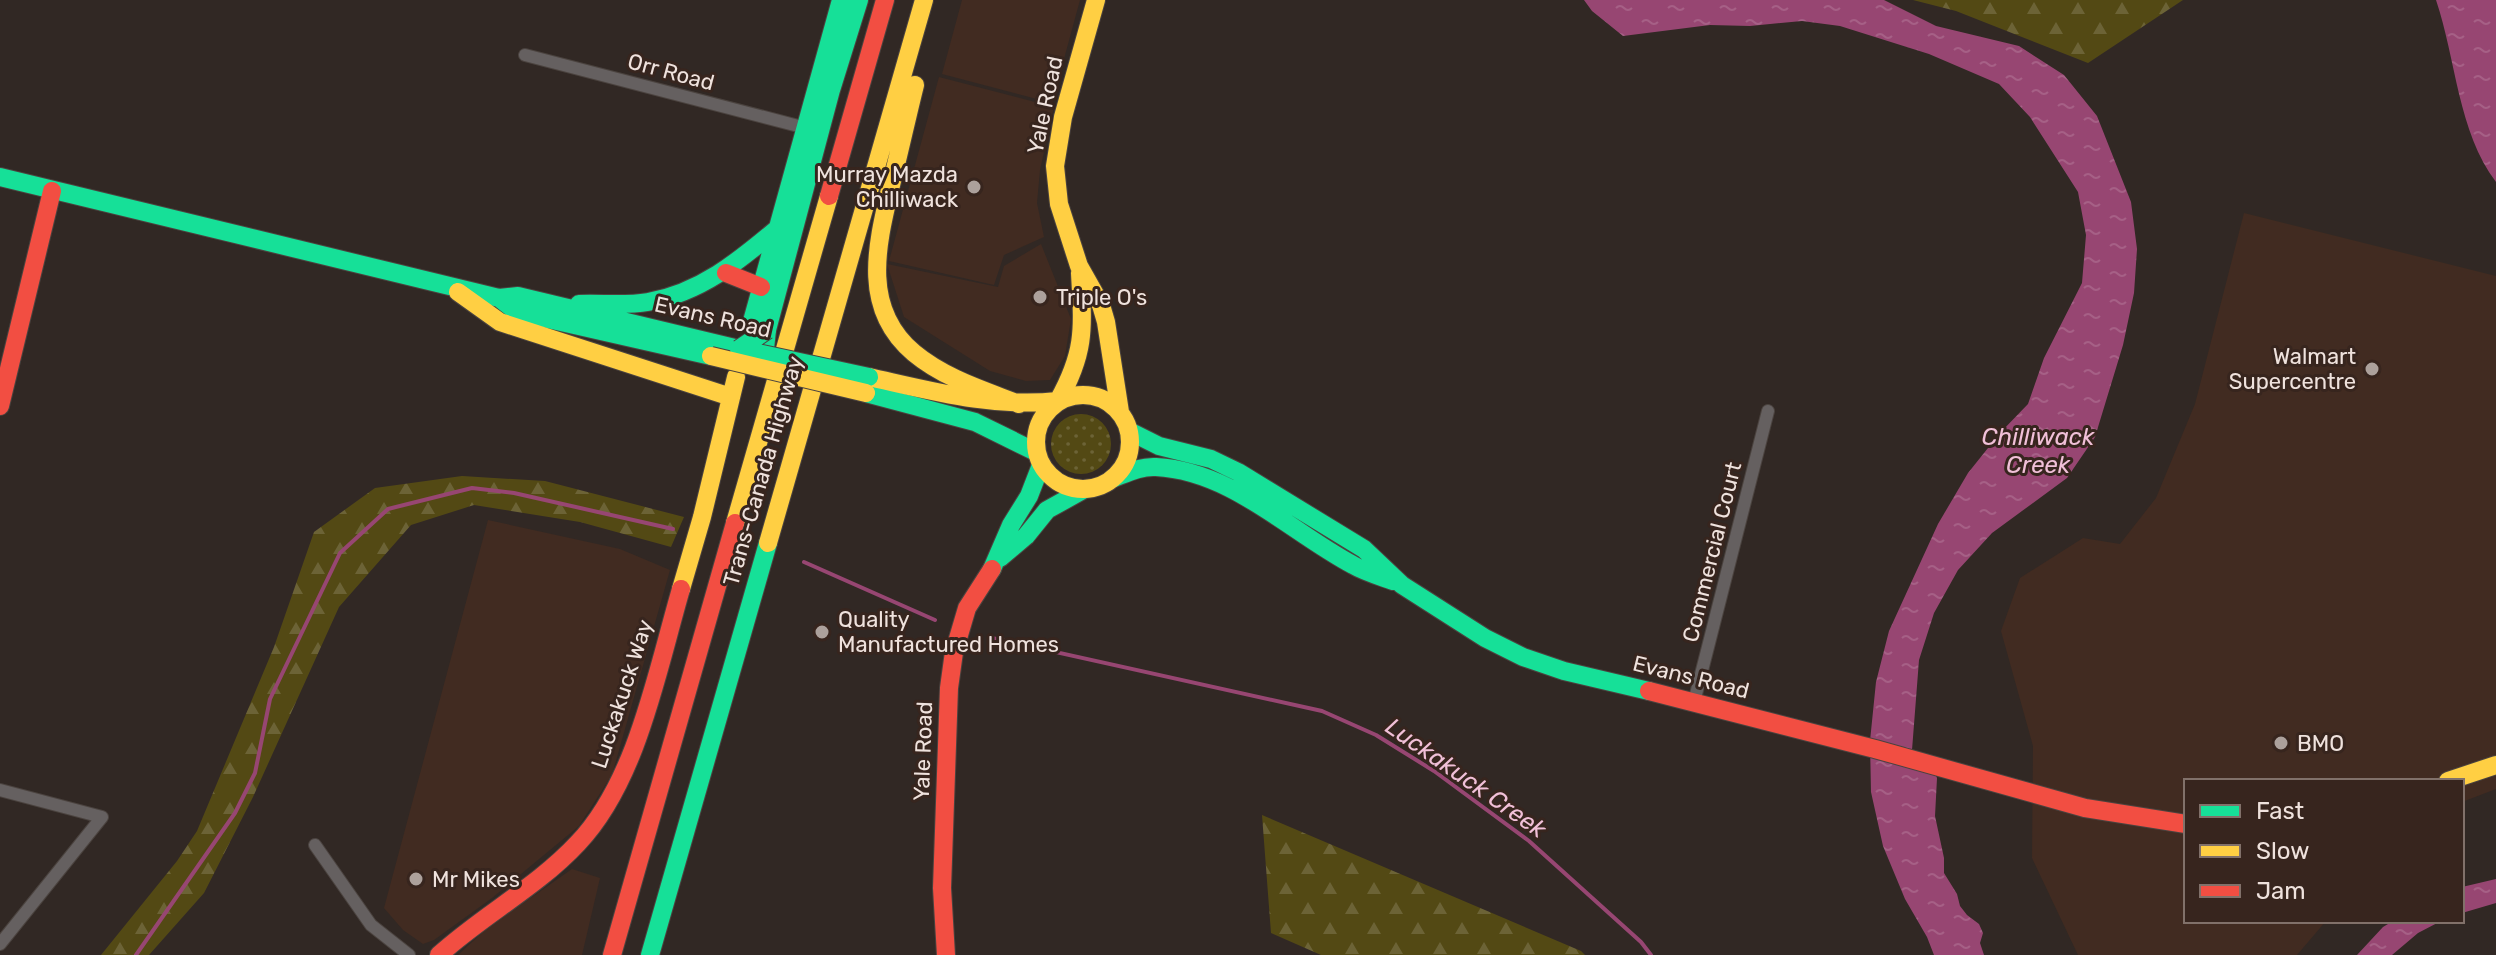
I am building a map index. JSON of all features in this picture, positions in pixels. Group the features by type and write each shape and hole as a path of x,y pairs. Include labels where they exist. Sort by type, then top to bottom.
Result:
{"main road":[{"path":"763,362 759,327 761,287 841,0"},
{"path":"739,349 759,327 859,0"},
{"name":"Trans-Canada Highway","path":"612,955 885,0"},
{"name":"Trans-Canada Highway","path":"650,955 924,0"},
{"path":"936,0 877,246 876,287 886,320 897,336 923,361 969,385 1019,404"},
{"name":"Yale Road","path":"1096,0 1063,117 1055,166 1059,204 1079,266 1101,305 1120,412"},
{"name":"Evans Road","path":"0,177 499,298 518,296 560,305 713,350 739,349 763,362"},
{"path":"0,406 52,191"},
{"path":"560,305 645,303 677,295 726,273 778,228"},
{"name":"Yale Road","path":"1058,401 1076,370 1084,347 1079,266"},
{"path":"726,273 761,287"},
{"path":"449,286 500,322 731,397"},
{"name":"Evans Road","path":"499,298 517,312 713,350 868,385 983,401 1019,404 1058,401"},
{"name":"Luckakuck Way","path":"439,955 458,935 566,855 594,826 615,792 632,754 702,517 736,377"},
{"name":"Evans Road","path":"868,385 989,426 1039,459"},
{"path":"1084,394 1098,397 1120,412 1129,431 1128,457 1114,478 1100,487 1083,490 1059,484 1039,459 1038,426 1045,414 1058,401 1084,394"},
{"name":"Evans Road","path":"1129,431 1159,446 1211,459 1238,472 1364,549 1402,585"},
{"name":"Yale Road","path":"946,955 942,888 954,652 967,608 998,559 1011,525 1029,496 1039,459"},
{"name":"Evans Road","path":"1114,478 1133,470 1153,467 1205,477 1355,566 1402,585 1485,638 1523,657 1564,671 1850,742 2117,815 2184,824"},
{"name":"Yale Road","path":"998,559 1026,536 1047,510 1083,490"},
{"path":"2454,779 2496,765"}],"street":[{"name":"Orr Road","path":"525,55 806,128"},
{"name":"Commercial Court","path":"1694,702 1768,411"},
{"path":"0,790 102,817 0,944"},
{"path":"315,845 371,925 409,955"}],"shaded area":[{"path":"962,0 1080,0 1052,103 942,74"},
{"name":"Murray Mazda Chilliwack","path":"939,77 1054,107 1040,170 1037,203 1044,237 1004,255 994,285 889,261"},
{"path":"2244,213 2496,276 2496,789 2464,801 2464,779 2184,779 2184,923 2324,923 2297,955 2078,955 2032,858 2033,746 2001,631 2020,578 2083,538 2120,544 2156,498 2195,404"},
{"path":"1041,244 1071,319 1065,356 1050,380 1026,381 990,371 904,317 887,264 998,287 1004,266"},
{"path":"488,520 620,549 670,570 612,775 579,826 492,898 434,940 423,944 403,930 384,908"},
{"path":"572,869 600,878 582,955 458,955 485,930"}],"green space":[{"path":"1913,0 2183,0 2088,63 1956,11"},
{"path":"1081,414 1102,423 1111,444 1102,465 1081,474 1060,465 1051,444 1060,423"},
{"path":"462,476 545,481 684,517 671,547 580,522 474,505 411,525 339,607 253,797 204,893 149,955 101,955 177,861 197,831 274,647 314,532 375,488"},
{"path":"1262,815 1585,955 1321,955 1271,933"}],"water":[{"name":"Chilliwack Creek","path":"1584,0 1884,0 1936,26 2019,46 2064,75 2097,116 2131,202 2137,249 2134,293 2123,345 2095,437 2067,478 1992,533 1958,570 1934,613 1919,660 1912,750 1932,767 1937,778 1935,816 1944,873 1957,894 1960,906 1979,924 1983,933 1980,943 1984,955 1934,955 1905,899 1883,846 1871,792 1870,741 1876,682 1889,631 1938,524 1968,473 2028,404 2044,358 2082,283 2086,235 2078,192 2030,117 1999,84 1929,54 1840,26 1802,21 1750,26 1710,25 1623,36 1592,11"},
{"path":"2436,0 2496,0 2496,182 2473,141"},
{"path":"2496,879 2496,903 2464,912 2464,887"},
{"path":"2390,923 2437,923 2418,933 2392,955 2357,955"}],"waterway":[{"name":"Luckakuck Creek","path":"136,955 235,813 255,773 270,699 340,553 388,509 472,488 514,493 673,529"},
{"name":"Luckakuck Creek","path":"804,562 935,620"},
{"name":"Luckakuck Creek","path":"992,638 1322,711 1376,735 1434,771 1529,841 1641,942 1651,955"}],"traffic: fast":[{"path":"751,325 841,0"},
{"path":"765,349 767,330 831,90 859,0"},
{"path":"0,177 499,298 518,296 739,349"},
{"path":"579,304 640,303 667,298 718,274 778,228"},
{"path":"499,298 517,312 711,356"},
{"path":"739,349 767,330"},
{"path":"739,349 869,377"},
{"path":"866,393 975,422 1036,452"},
{"path":"1129,431 1159,446 1211,459 1238,472 1364,549 1402,585 1485,638 1523,657 1564,671 1649,691"},
{"path":"992,569 1041,465"},
{"path":"1114,478 1156,467 1210,479 1259,505 1353,565 1393,581"},
{"path":"1000,558 1026,536 1047,510 1083,490"},
{"path":"650,955 768,543"}],"traffic: slow":[{"path":"768,543 924,0"},
{"path":"1096,0 1063,117 1055,166 1059,204 1079,266 1101,305 1106,322 1120,412"},
{"path":"915,85 878,250 879,294 885,315 897,335 914,353 938,370 1019,404"},
{"path":"735,523 829,196"},
{"path":"1058,401 1074,368 1081,339 1080,273"},
{"path":"458,292 500,322 731,397"},
{"path":"711,356 866,393"},
{"path":"681,589 736,377"},
{"path":"869,377 986,400 1058,401"},
{"path":"1083,395 1101,398 1117,408 1127,424 1130,442 1127,460 1117,476 1101,486 1083,489 1065,486 1049,476 1039,460 1036,442 1039,424 1049,408 1065,398 1083,395"},
{"path":"2454,779 2496,765"}],"traffic: jam":[{"path":"829,196 885,0"},
{"path":"0,406 52,191"},
{"path":"726,273 761,287"},
{"path":"612,955 735,523"},
{"path":"946,955 942,888 949,688 954,652 967,608 992,569"},
{"path":"439,955 562,859 598,818 616,789 643,724 681,589"},
{"path":"1649,691 1875,749 2085,808 2184,824"}],"place":[{"name":"Murray Mazda Chilliwack","path":"974,187"},
{"name":"Triple O's","path":"1040,297"},
{"name":"Walmart Supercentre","path":"2372,369"},
{"name":"Quality Manufactured Homes","path":"822,632"},
{"name":"BMO","path":"2281,743"},
{"name":"Mr Mikes","path":"416,879"}]}
